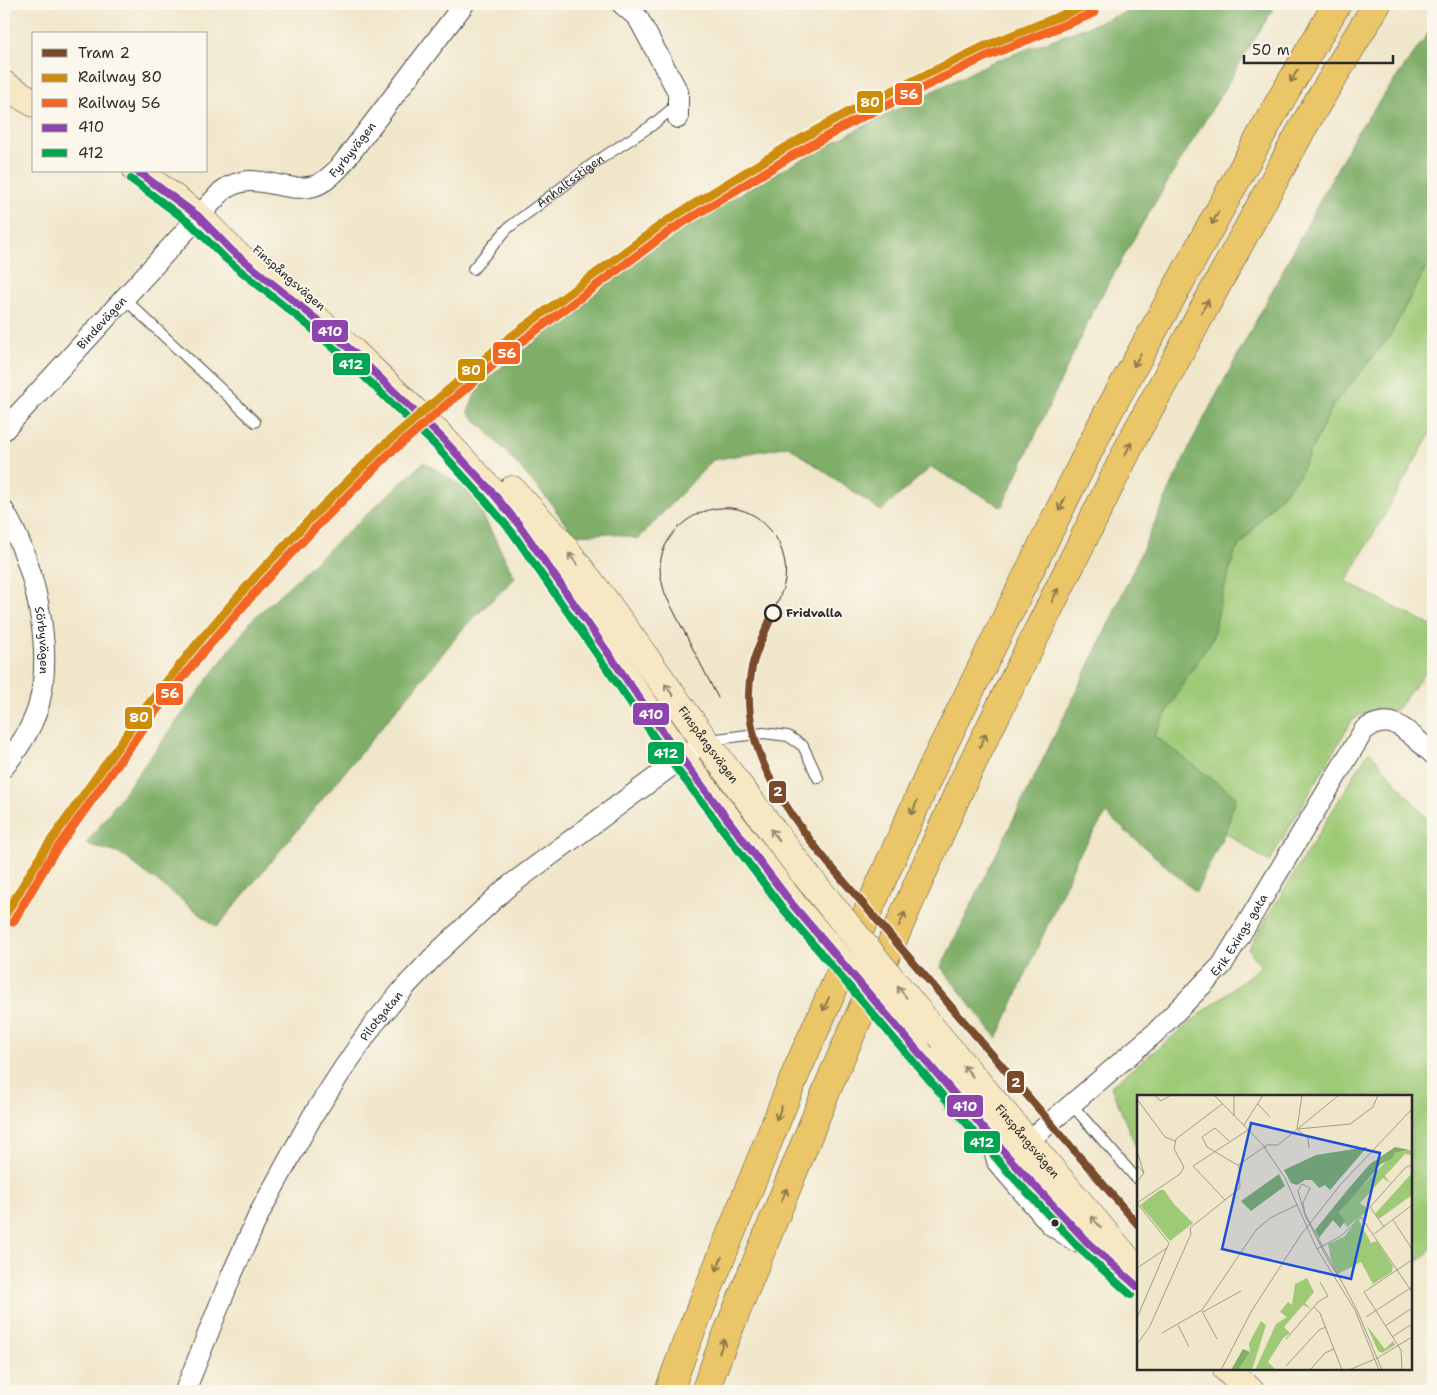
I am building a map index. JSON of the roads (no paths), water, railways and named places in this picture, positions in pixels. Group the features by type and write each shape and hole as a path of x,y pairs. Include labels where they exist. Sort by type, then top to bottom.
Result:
{"highway":[{"path":"669,1391 686,1344 798,1068 934,764 1104,420 1276,106 1337,4"},
{"path":"705,1391 833,1075 962,784 1136,433 1306,122 1377,4"}],"main road":[{"path":"4,86 32,102"},
{"name":"Finspångsvägen","path":"138,172 198,216 232,251 316,320 358,347 558,540 804,874 933,1030 1018,1150 1089,1244 1137,1286"},
{"name":"Finspångsvägen","path":"446,431 520,526 681,758 792,904 981,1126 1018,1150 1137,1271"},
{"path":"1228,1370 1250,1391"}],"street":[{"name":"Fyrbyvägen","path":"198,216 222,191 231,184 241,181 249,180 293,188 305,188 316,185 328,178 339,168 464,4"},
{"name":"Anhaltsstigen","path":"622,4 638,18 678,92 678,110"},
{"name":"Bindevägen","path":"4,430 198,216"},
{"name":"Sörbyvägen","path":"4,511 21,549 37,595 44,651 44,677 39,705 15,753 4,767"},
{"name":"Erik Exings gata","path":"1018,1150 1155,1033 1222,964 1364,730 1371,725 1380,723 1396,724 1433,754"},
{"name":"Pilotgatan","path":"184,1391 232,1274 260,1212 312,1117 373,1025 437,953 505,889 705,741"}],"lane":[{"name":"Anhaltsstigen","path":"473,269 508,228 538,204 594,164 678,110"},
{"path":"124,298 255,422"},
{"path":"705,741 764,733 788,736 803,746 818,778"},
{"path":"1071,1104 1137,1178"},
{"path":"981,1126 993,1165 1048,1229 1072,1245 1110,1262"}],"tram line":[{"path":"718,698 665,594 660,568 663,552 670,538 680,526 707,510 738,509 756,517 775,536 785,563 784,584 773,613"},
{"name":"2","path":"773,613 754,660 749,695 751,722 757,748 781,797 796,821 829,864 1137,1224"}],"rail line":[{"name":"80","path":"4,917 43,852 147,706 197,644 257,575 382,447 508,339 665,222 785,148 849,112 981,48 1090,4"},
{"name":"56","path":"13,922 51,857 155,712 205,650 264,582 389,454 514,347 671,230 790,157 854,121 985,57 1094,13"}],"place":[{"name":"Fridvalla","path":"773,613"}]}
